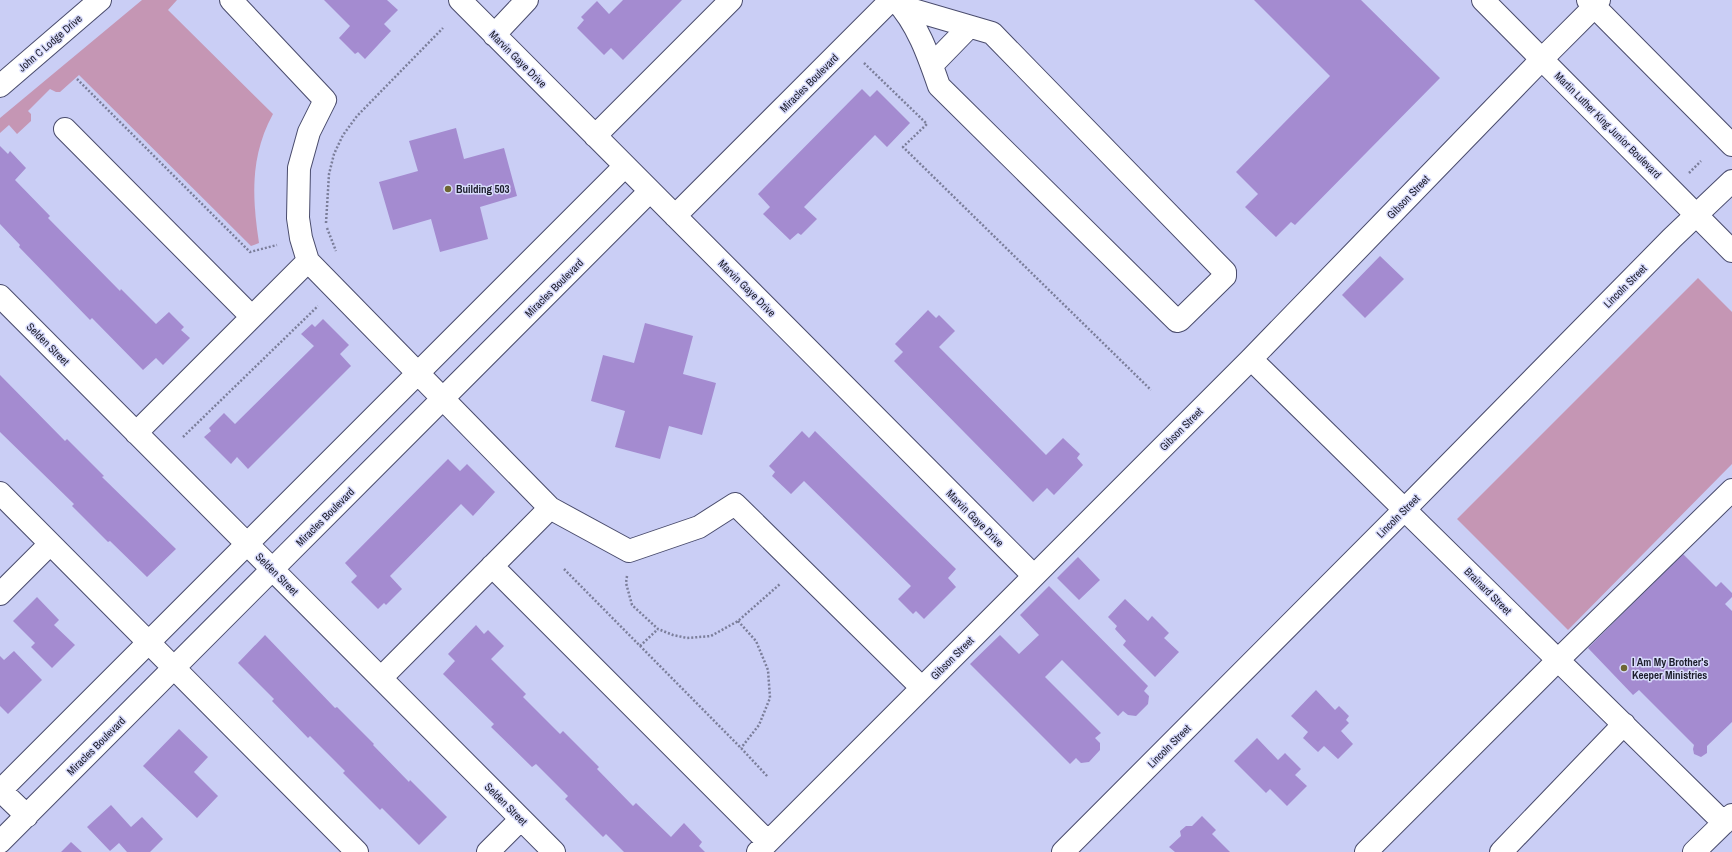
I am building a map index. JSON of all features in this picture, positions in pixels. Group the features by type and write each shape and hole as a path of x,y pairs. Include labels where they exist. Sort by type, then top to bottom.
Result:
{"street":[{"name":"John C Lodge Drive","path":"0,86 100,0"},
{"path":"231,0 325,100 309,132 299,168 298,218 301,238 308,261 550,508 629,551 698,527 735,504 922,688"},
{"name":"Marvin Gaye Drive","path":"460,0 1034,576"},
{"path":"494,34 527,0"},
{"path":"595,136 731,0"},
{"name":"Martin Luther King Junior Boulevard","path":"1483,0 1732,251"},
{"path":"896,2 969,27 992,33 1225,272 1225,276 1180,320 1177,320 939,86 925,47 896,2"},
{"name":"Miracles Boulevard","path":"675,216 896,2"},
{"path":"1594,2 1732,145"},
{"name":"Gibson Street","path":"763,847 1251,359 1542,59 1594,2"},
{"path":"932,65 969,27"},
{"path":"65,129 252,317"},
{"path":"27,816 0,790 625,166"},
{"name":"Lincoln Street","path":"1063,852 1696,215 1732,181"},
{"name":"Miracles Boulevard","path":"0,842 650,191"},
{"path":"136,433 308,261"},
{"name":"Selden Street","path":"0,296 554,852"},
{"name":"Brainard Street","path":"1251,359 1624,724 1728,819"},
{"path":"1372,850 1558,660 1732,490"},
{"path":"0,493 357,852"},
{"path":"380,678 550,508"},
{"path":"0,594 50,544"},
{"path":"492,566 763,847"},
{"path":"1501,852 1624,724"},
{"path":"488,852 521,819"},
{"path":"1694,852 1728,819"}],"path":[{"path":"337,253 326,227 329,174 334,154 343,134 357,116 443,28"},
{"path":"859,58 927,124 903,147 1151,390"},
{"path":"77,79 250,252 280,244"},
{"path":"1684,178 1701,160"},
{"path":"183,437 323,300"},
{"path":"629,551 626,583 632,605 658,629 673,635 688,638 711,636 738,620 800,567"},
{"path":"564,569 768,776"},
{"path":"738,620 756,641 768,670 770,698 759,725 741,748"},
{"path":"640,646 658,629"}],"shaded area":[{"path":"142,0 177,0 168,10 273,114 260,145 255,177 254,193 259,243 251,246 79,75 60,92 50,89 28,111 31,114 31,121 17,134 9,125 0,133 0,118"},
{"path":"1698,278 1732,312 1732,464 1568,630 1457,519"}],"building":[{"path":"324,0 387,0 398,10 384,24 391,31 365,59 358,52 355,54 339,38 350,26"},
{"path":"623,0 682,0 623,60 611,48 604,55 577,28 584,20 581,17 597,1 609,14"},
{"path":"1254,0 1361,0 1440,78 1295,225 1291,222 1276,237 1245,207 1258,194 1236,172 1330,76"},
{"path":"862,89 870,97 877,90 910,123 887,147 875,135 804,207 817,219 801,235 798,233 790,240 763,214 770,207 758,194"},
{"name":"Building 503","path":"456,128 464,159 504,148 517,196 480,207 488,239 440,252 431,219 393,230 379,182 418,171 409,141"},
{"path":"0,146 8,154 10,151 26,168 15,180 50,216 48,218 120,291 121,289 156,324 169,312 184,327 181,330 190,338 163,365 156,358 143,370 92,318 90,320 19,247 20,245 0,224"},
{"path":"1380,256 1404,279 1365,318 1342,295"},
{"path":"928,310 936,318 939,315 955,331 939,347 1046,455 1063,438 1080,454 1077,458 1083,465 1054,495 1047,488 1033,502 894,361 903,352 895,344"},
{"path":"323,319 349,345 340,354 351,366 248,469 237,457 231,464 204,437 211,431 209,428 224,413 235,424 314,346 301,334 312,324 315,327"},
{"path":"645,323 693,336 683,374 716,383 702,435 669,426 660,459 615,447 625,411 591,401 603,355 634,363"},
{"path":"0,375 65,441 67,439 104,476 102,477 176,549 147,577 110,541 108,542 72,506 74,504 0,432"},
{"path":"802,431 809,438 815,431 956,569 948,578 956,587 924,619 916,611 913,614 898,599 911,586 804,481 791,494 772,476 775,472 769,466"},
{"path":"448,459 460,471 467,464 495,492 473,516 461,504 390,576 402,589 386,605 384,603 378,609 351,582 357,576 345,563"},
{"path":"1683,554 1716,587 1721,582 1732,593 1732,597 1725,604 1732,611 1732,722 1707,746 1707,753 1701,757 1694,754 1694,745 1639,690 1633,695 1588,648"},
{"path":"1078,557 1100,580 1079,600 1057,578"},
{"path":"1049,586 1148,686 1144,691 1149,696 1148,704 1136,716 1128,715 1123,711 1118,716 1062,660 1045,677 1101,733 1095,738 1100,743 1100,750 1089,762 1081,763 1076,758 1070,764 970,664 1000,635 1019,654 1039,635 1020,615"},
{"path":"37,597 59,620 54,625 75,645 52,668 31,647 35,643 13,621"},
{"path":"1125,599 1148,621 1152,616 1169,633 1164,638 1179,652 1155,677 1123,645 1126,641 1115,629 1117,626 1108,617"},
{"path":"476,625 484,634 488,630 504,646 491,659 526,694 523,697 560,734 563,731 599,767 597,769 633,806 636,803 671,837 684,823 702,842 699,846 705,852 624,852 606,834 603,837 565,799 568,796 536,764 532,767 491,727 494,724 443,674 455,661 448,654"},
{"path":"265,635 335,708 337,707 374,744 373,745 409,782 410,780 447,817 419,845 382,808 380,810 343,773 345,771 310,736 308,738 272,701 274,699 238,663"},
{"path":"14,651 42,680 8,714 0,706 0,656 4,660"},
{"path":"1316,690 1335,710 1339,706 1349,716 1346,720 1349,723 1341,731 1353,744 1338,759 1324,746 1318,752 1303,738 1308,732 1291,716"},
{"path":"179,729 208,757 194,772 218,796 197,818 143,766"},
{"path":"1257,738 1278,760 1285,753 1301,769 1295,775 1307,786 1287,806 1270,789 1266,793 1234,761"},
{"path":"111,805 131,827 142,817 163,839 150,852 127,852 119,843 110,851 87,827"},
{"path":"1202,816 1216,830 1212,834 1230,852 1175,852 1169,847 1181,836 1180,831 1186,826 1192,826"},
{"path":"71,842 82,852 61,852"}],"place":[{"name":"Building 503","path":"448,189"},
{"name":"I Am My Brother's Keeper Ministries","path":"1624,668"}]}
